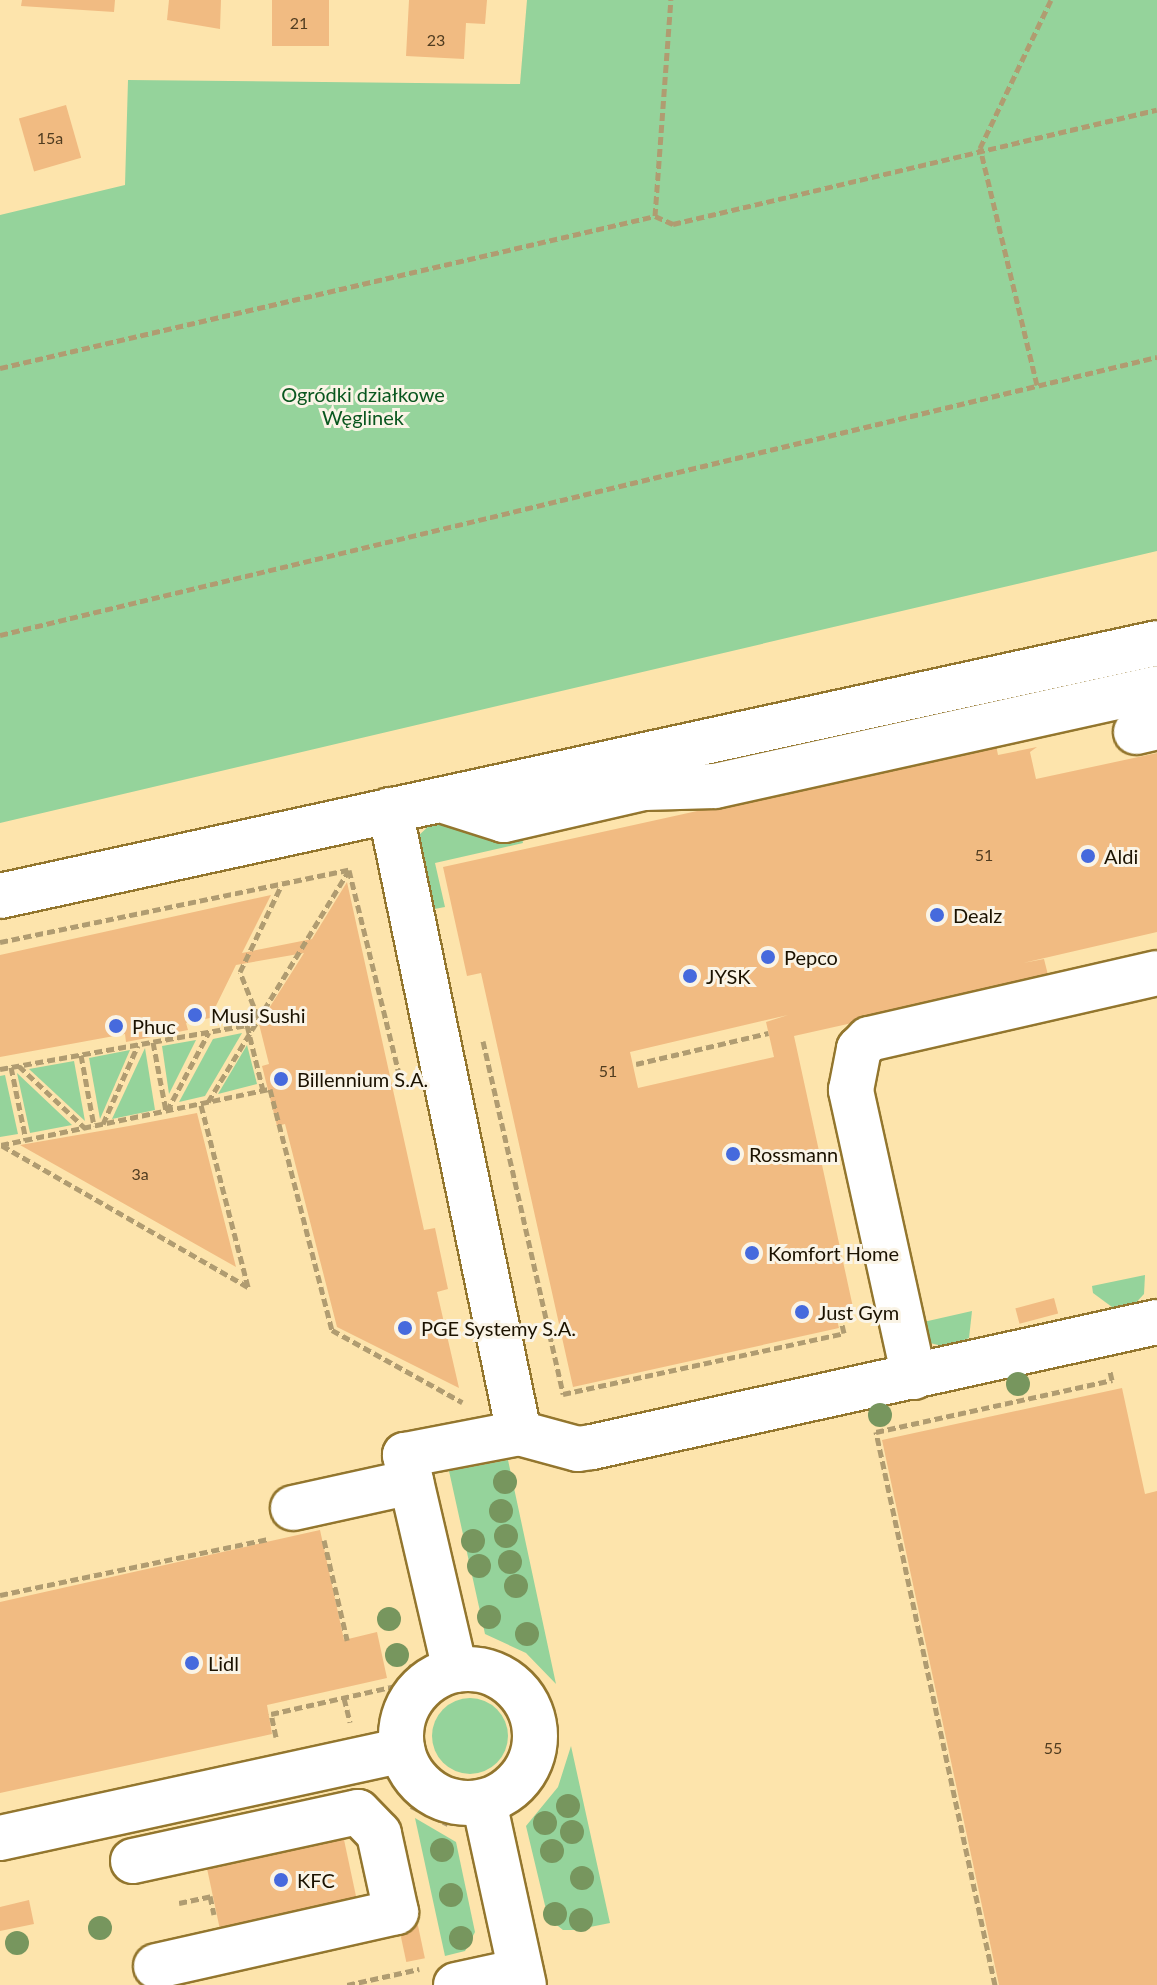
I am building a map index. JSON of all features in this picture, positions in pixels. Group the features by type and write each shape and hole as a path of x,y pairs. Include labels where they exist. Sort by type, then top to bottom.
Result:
{"lane":[{"path":"0,896 1157,643"},
{"path":"531,835 651,807 715,786 1157,688"},
{"path":"438,799 504,820 644,788 715,786"},
{"path":"390,810 519,1433"},
{"path":"914,1377 851,1090 859,1049 869,1039 1157,973"},
{"path":"0,1838 391,1737 437,1663 405,1455 519,1433 578,1449 1157,1322"},
{"path":"311,1520 411,1482"},
{"path":"437,1663 476,1669 513,1687 533,1722 529,1765 516,1784 471,1818"},
{"path":"391,1737 419,1782 436,1795 456,1802 471,1818 523,1978 446,1975"},
{"path":"133,1861 358,1812 379,1834 396,1912 156,1966"}],"path":[{"path":"655,216 671,0"},
{"path":"1037,385 980,148 1051,0"},
{"path":"0,368 655,216 673,224 980,148 1157,110"},
{"path":"0,635 1157,357"},
{"path":"0,942 281,887 349,870"},
{"path":"0,1145 248,1287 204,1104 349,870"},
{"path":"349,870 405,1096"},
{"path":"258,1017 240,972 281,887"},
{"path":"0,1069 247,1025 263,1090"},
{"path":"480,1031 563,1394 844,1333 840,1315"},
{"path":"166,1112 209,1032"},
{"path":"636,1064 768,1033"},
{"path":"153,1042 166,1112"},
{"path":"103,1125 139,1044"},
{"path":"81,1055 94,1126"},
{"path":"15,1066 85,1128"},
{"path":"15,1066 26,1140"},
{"path":"0,1145 270,1089 332,1330 470,1406"},
{"path":"995,1985 991,1954 876,1432 1112,1380 1109,1367"},
{"path":"0,1595 311,1520 347,1640"},
{"path":"261,1740 276,1737 271,1714 395,1686 437,1663"},
{"path":"391,1737 395,1686"},
{"path":"344,1698 352,1735"},
{"path":"406,1802 471,1818"},
{"path":"179,1903 213,1896"},
{"path":"347,1985 446,1975"}],"green space":[{"name":"Ogródki działkowe Węglinek","path":"527,0 1157,0 1157,551 0,823 0,215 125,185 128,80 520,84"},
{"path":"434,821 519,826 523,843 435,863 445,907 429,910 416,838"},
{"path":"242,1033 205,1096 179,1102 213,1039"},
{"path":"196,1040 169,1094 162,1046"},
{"path":"247,1045 257,1084 218,1094"},
{"path":"145,1048 155,1110 112,1119"},
{"path":"130,1050 100,1119 89,1058"},
{"path":"74,1061 85,1121 29,1069"},
{"path":"17,1073 72,1125 30,1133"},
{"path":"5,1075 18,1134 0,1137 0,1076"},
{"path":"1145,1275 1144,1294 1132,1307 1112,1307 1093,1293 1092,1286"},
{"path":"972,1311 969,1338 946,1347 930,1343 919,1323"},
{"path":"508,1460 556,1684 526,1653 485,1634 449,1471"},
{"path":"470,1698 484,1701 497,1709 505,1722 508,1736 505,1750 497,1763 484,1771 470,1774 456,1771 443,1763 435,1750 432,1736 435,1722 443,1709 456,1701"},
{"path":"571,1746 610,1923 563,1930 548,1918 526,1826 558,1787"},
{"path":"415,1818 456,1842 475,1932 465,1951 445,1956"}],"building":[{"path":"22,0 115,0 114,12 21,6"},
{"path":"169,0 221,0 220,29 167,20"},
{"path":"272,0 329,0 329,46 272,46"},
{"path":"409,0 487,0 485,24 466,23 464,59 406,56"},
{"path":"66,105 81,158 34,171 19,119"},
{"path":"996,745 998,755 1037,747 1030,752 1036,779 1157,753 1157,932 1023,963 1044,959 1049,979 794,1036 854,1312 836,1316 839,1328 573,1387 481,973 467,976 443,867","holes":["788,1015 766,1022 774,1057 638,1088 630,1052"]},
{"path":"347,882 424,1230 435,1228 448,1289 437,1292 459,1388 337,1327 285,1124 277,1126 262,1066 269,1064 259,1024 304,953 236,965 210,1018 186,1023 188,1030 126,1042 125,1034 0,1057 0,955 271,895 242,953 312,939"},
{"path":"197,1113 236,1267 20,1145 129,1126"},
{"path":"1054,1298 1058,1313 1020,1324 1015,1308"},
{"path":"1122,1388 1145,1494 1157,1491 1157,1985 999,1985 882,1440"},
{"name":"Lidl","path":"320,1530 344,1640 377,1632 387,1678 267,1705 272,1734 0,1793 0,1602"},
{"name":"KFC","path":"343,1835 357,1902 220,1931 206,1864"},
{"path":"29,1900 34,1924 0,1931 0,1907"},
{"path":"417,1921 425,1958 406,1962 398,1925"}],"place":[{"name":"Aldi","path":"1088,856"},
{"name":"Dealz","path":"937,915"},
{"name":"Pepco","path":"768,957"},
{"name":"JYSK","path":"690,976"},
{"name":"Musi Sushi","path":"195,1015"},
{"name":"Phuc","path":"116,1026"},
{"name":"Billennium S.A.","path":"281,1079"},
{"name":"Rossmann","path":"733,1154"},
{"name":"Komfort Home","path":"752,1253"},
{"name":"Just Gym","path":"802,1312"},
{"name":"PGE Systemy S.A.","path":"405,1328"},
{"name":"Lidl","path":"192,1663"},
{"name":"KFC","path":"281,1880"}]}
